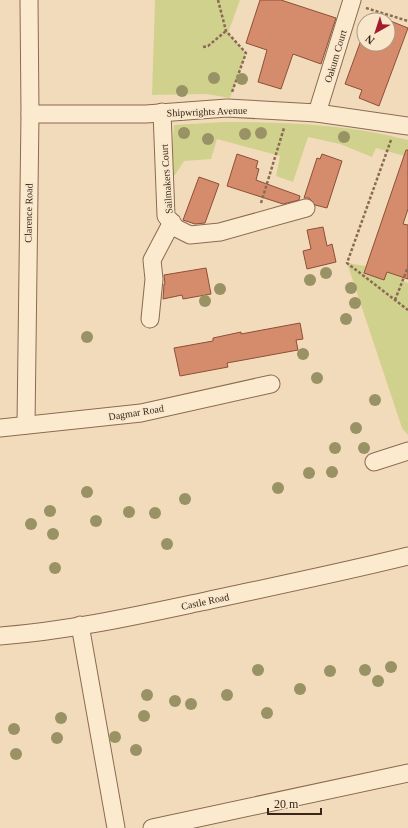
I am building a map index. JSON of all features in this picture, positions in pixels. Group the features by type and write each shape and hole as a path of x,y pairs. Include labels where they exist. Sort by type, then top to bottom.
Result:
{"street":[{"name":"Clarence Road","path":"26,425 30,114 29,0"},
{"name":"Oakum Court","path":"317,113 351,2"},
{"name":"Shipwrights Avenue","path":"30,114 146,114 227,108 317,113 402,125"},
{"name":"Sailmakers Court","path":"162,112 166,216 176,228 190,235 220,232 306,208"},
{"path":"150,319 154,279 152,260 172,222"},
{"name":"Dagmar Road","path":"0,428 141,413 271,384"},
{"path":"374,462 408,451"},
{"name":"Castle Road","path":"0,636 80,625 160,610 408,556"},
{"path":"80,625 116,828"},
{"path":"152,828 408,773"}],"path":[{"path":"218,0 226,31 246,53 227,108"},
{"path":"351,2 408,21"},
{"path":"203,47 208,46 226,31"},
{"path":"254,222 290,111"},
{"path":"402,125 347,263 408,310"},
{"path":"395,300 408,267"}],"green space":[{"path":"155,0 240,0 228,33 246,53 230,98 207,94 152,95"},
{"path":"223,122 293,123 362,130 408,140 408,157 376,148 372,157 340,144 308,137 293,182 276,176 280,156 217,139 211,159 184,161 175,175 170,175 174,125"},
{"path":"347,263 390,270 404,276 403,281 408,283 408,435 402,428"}],"building":[{"path":"260,0 281,0 336,18 321,64 293,54 281,89 258,82 267,50 246,43"},
{"path":"396,23 408,28 379,106 359,98 362,90 345,84 357,52 396,52"},
{"path":"406,150 408,150 408,209 403,224 408,225 408,279 387,272 384,280 364,273"},
{"path":"237,154 258,161 256,168 259,169 256,180 300,196 299,200 283,204 227,186"},
{"path":"322,154 342,161 327,208 315,205 309,198 304,198 317,158 320,159"},
{"path":"199,177 219,184 205,223 195,224 183,220"},
{"path":"323,227 327,246 332,244 336,262 307,269 303,251 311,249 307,230"},
{"path":"206,268 211,294 183,299 182,295 163,299 165,284 164,275"},
{"path":"300,323 303,339 296,340 298,350 227,363 228,367 180,376 174,348 213,341 213,338 241,332 241,334"}]}
